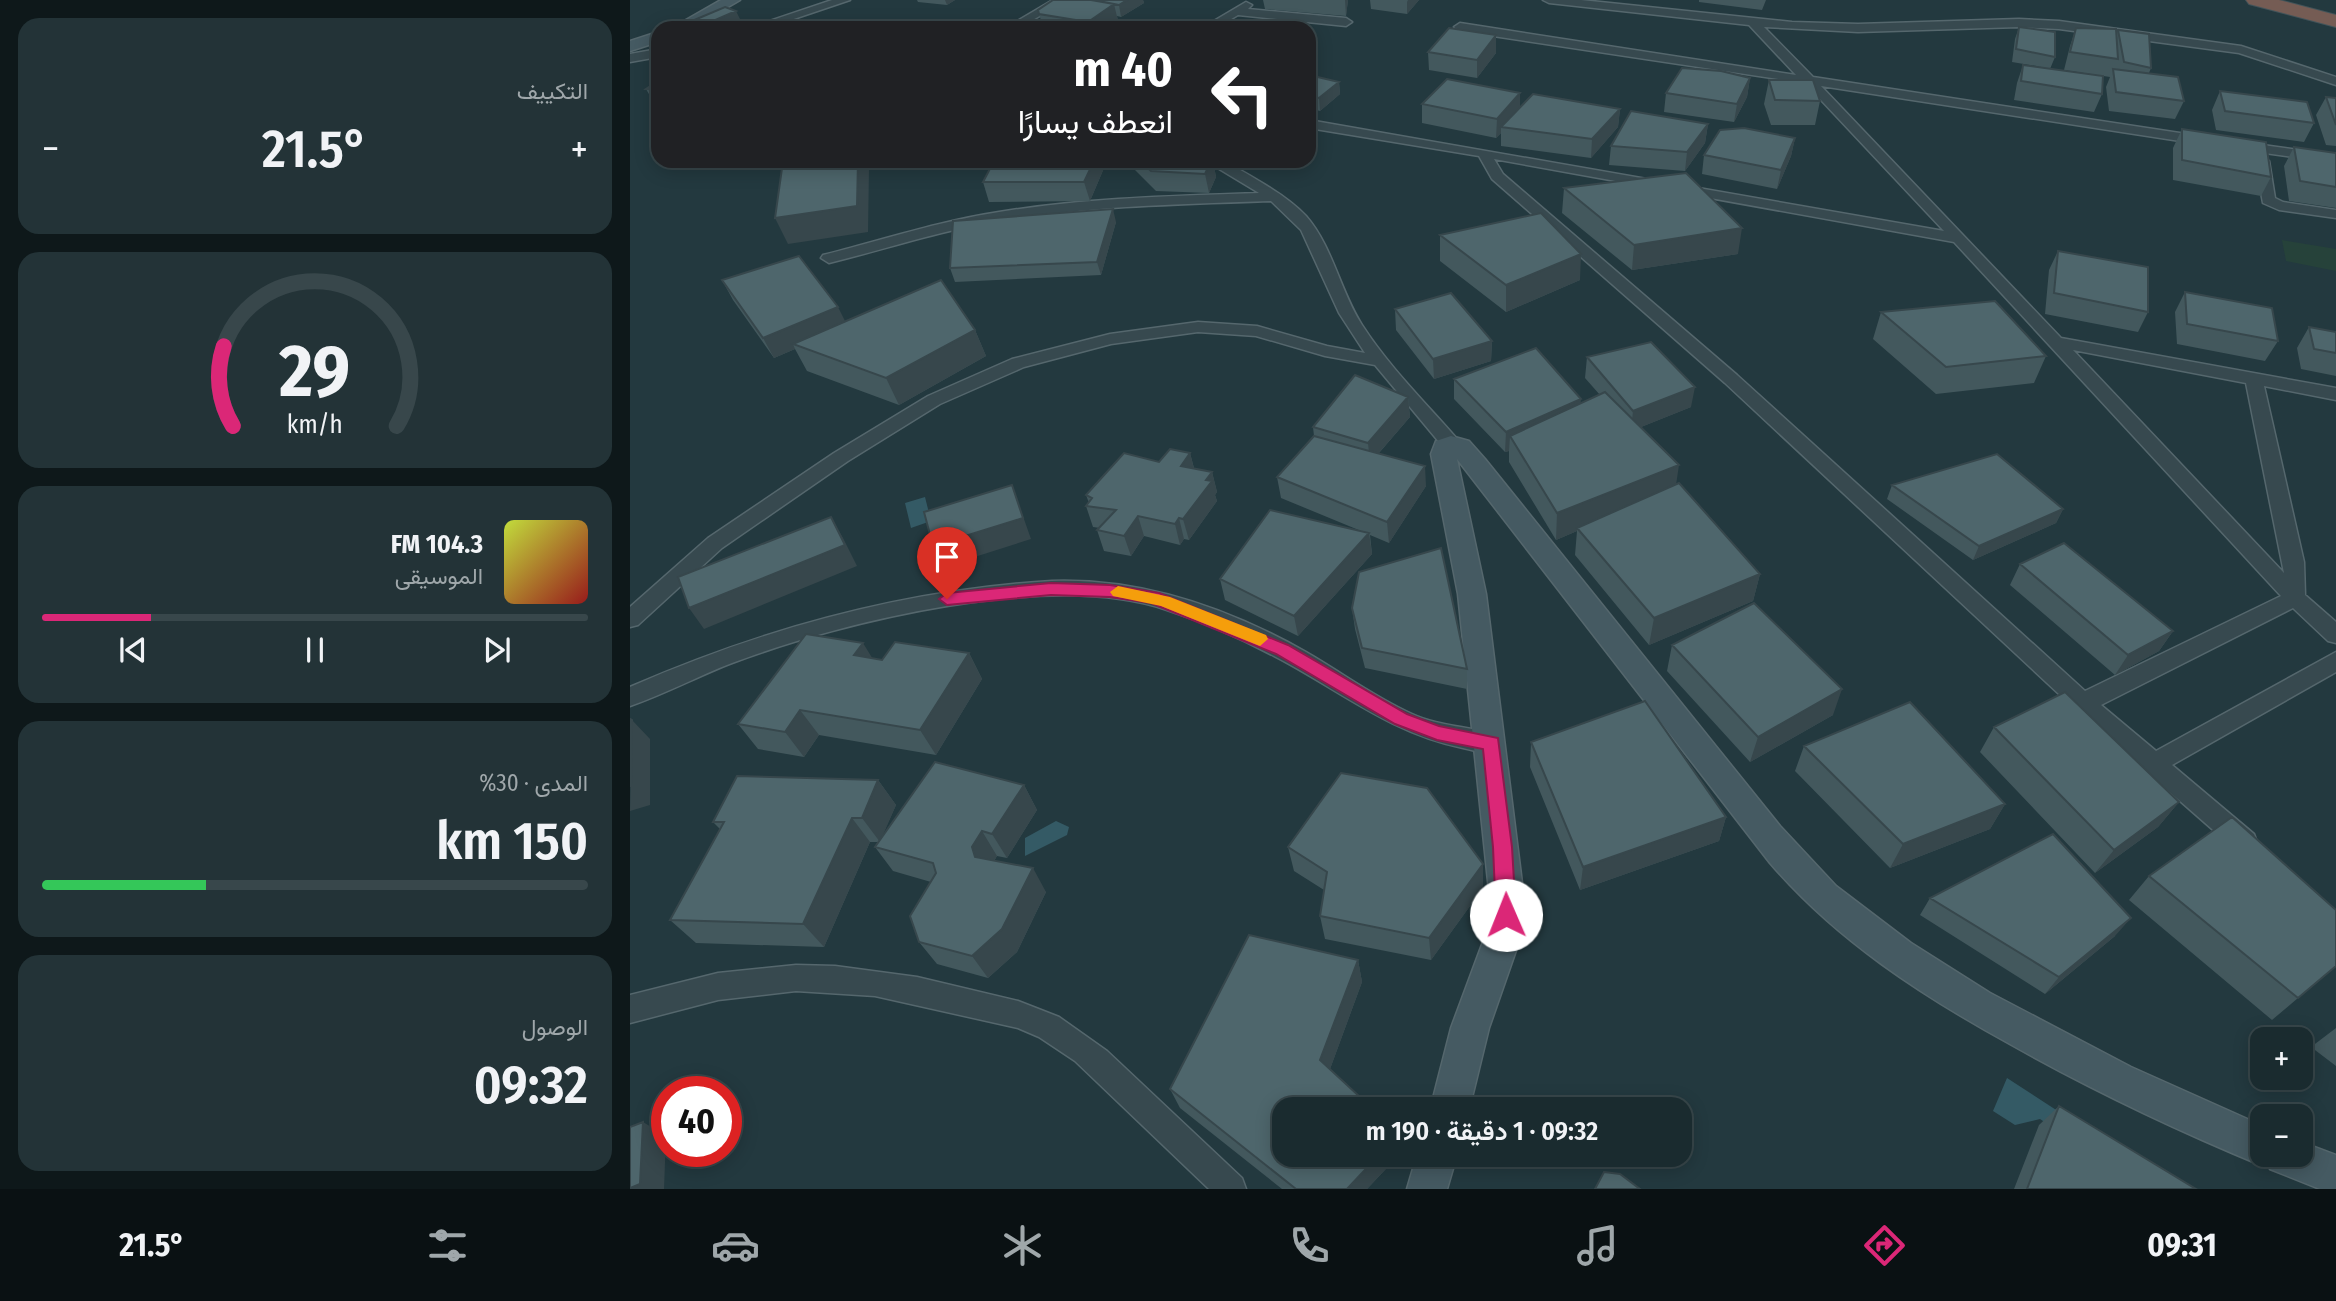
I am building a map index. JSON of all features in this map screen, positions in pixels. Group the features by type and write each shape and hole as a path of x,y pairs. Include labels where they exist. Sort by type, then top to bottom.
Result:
{"highway":[{"path":"2256,0 2336,21"},
{"path":"2302,0 2336,9"}],"street":[{"path":"693,21 732,0"},
{"path":"777,21 844,0"},
{"path":"1025,20 1062,0"},
{"path":"1219,21 1254,0"},
{"path":"1549,0 1754,23 1847,28 2019,23 2059,25 2241,50 2336,81"},
{"path":"1235,11 1346,22"},
{"path":"1754,23 2295,598 2336,635"},
{"path":"1460,27 1810,82 2336,159"},
{"path":"630,46 651,39"},
{"path":"630,58 651,55"},
{"path":"1316,125 1959,238"},
{"path":"2261,148 2268,200 2279,206 2336,214"},
{"path":"1484,153 1497,176 1545,209 2083,703 2255,851"},
{"path":"1224,168 1272,197 1296,215 1309,230 1338,300 1379,361 1451,444 1460,447 1476,465 1637,672 1816,888 1912,966 1966,1000 2103,1075 2199,1121 2250,1141"},
{"path":"1619,190 1646,183"},
{"path":"829,258 981,220 1017,214 1153,201 1272,197"},
{"path":"630,619 715,543 797,486 934,400 1018,363 1110,339 1198,327 1257,331 1317,349 1379,361"},
{"path":"2053,341 2336,394"},
{"path":"2255,380 2294,562 2295,598"},
{"path":"1451,444 1445,447 1443,458 1469,576 1492,743 1503,847 1506,915 1502,939 1470,1028 1452,1097"},
{"path":"630,696 740,650 841,620 972,595 1051,589 1091,590 1129,593 1164,601 1282,649 1401,719 1437,733 1492,743"},
{"path":"2083,703 2295,598"},
{"path":"2154,764 2336,661"},
{"path":"630,1009 724,984 764,978 835,977 904,986 1017,1015 1048,1027 1098,1061 1231,1189"},
{"path":"2313,1166 2336,1175"},
{"path":"1427,1189 1433,1167"}],"green space":[{"path":"2282,240 2336,249 2336,271 2286,261"}],"water":[{"path":"925,497 931,521 911,528 905,503"},
{"path":"1056,821 1069,827 1067,835 1025,856 1025,838"},
{"path":"2007,1078 2070,1119 2064,1135 2040,1119 2015,1125 1993,1111"}],"building":[{"path":"1053,0 1091,0 1114,4 1089,21 1039,14 1038,10"},
{"path":"1094,0 1127,0 1119,5"},
{"path":"725,7 736,11 713,21 692,21"},
{"path":"2019,27 2055,32 2055,57 2016,49"},
{"path":"1449,28 1496,35 1477,60 1428,52"},
{"path":"2076,28 2116,29 2118,59 2070,52"},
{"path":"2118,30 2149,34 2151,68 2124,62"},
{"path":"2023,65 2103,76 2102,94 2021,81"},
{"path":"1682,68 1721,71 1750,78 1737,104 1666,93"},
{"path":"2113,69 2178,77 2184,101 2116,92"},
{"path":"1316,77 1339,82 1319,98 1316,97"},
{"path":"1447,79 1520,93 1497,119 1422,104"},
{"path":"1769,80 1813,80 1820,101 1775,100"},
{"path":"2220,91 2307,102 2314,123 2225,111"},
{"path":"1533,94 1620,109 1592,139 1501,127"},
{"path":"2326,97 2336,98 2336,125"},
{"path":"1631,111 1708,124 1687,152 1611,146"},
{"path":"1744,128 1795,138 1781,170 1704,155 1720,130"},
{"path":"2182,129 2266,142 2271,177 2182,160"},
{"path":"2294,147 2336,153 2336,187 2300,181"},
{"path":"782,168 858,168 857,206 775,218"},
{"path":"990,168 1091,168 1084,182 983,182"},
{"path":"1148,168 1208,168 1205,174 1151,171"},
{"path":"1686,173 1742,228 1634,245 1564,188"},
{"path":"1113,209 1097,262 950,268 953,221"},
{"path":"1541,213 1581,254 1506,285 1440,235"},
{"path":"2058,251 2148,267 2148,312 2054,293"},
{"path":"799,256 838,307 763,338 722,280"},
{"path":"941,280 975,330 886,378 793,344"},
{"path":"2185,292 2272,308 2278,341 2187,324"},
{"path":"1451,293 1492,341 1433,359 1395,309"},
{"path":"1995,301 2046,356 1946,367 1881,312"},
{"path":"2309,327 2336,332 2336,353 2314,349"},
{"path":"1651,342 1695,387 1633,411 1587,357"},
{"path":"1536,348 1581,399 1506,432 1454,379"},
{"path":"1355,375 1408,397 1368,443 1313,427"},
{"path":"1605,392 1679,465 1557,513 1510,436"},
{"path":"1314,436 1425,466 1387,522 1277,477"},
{"path":"1170,449 1190,453 1181,466 1212,472 1206,480 1212,481 1183,519 1179,518 1175,524 1138,516 1124,536 1097,530 1116,510 1086,506 1092,498 1086,495 1124,453 1159,462"},
{"path":"1997,454 2063,509 1979,546 1892,485"},
{"path":"1679,483 1760,574 1654,618 1577,528"},
{"path":"1012,485 1023,518 933,546 924,512"},
{"path":"1270,510 1369,533 1294,616 1220,579"},
{"path":"831,517 845,545 689,608 678,577"},
{"path":"2064,543 2173,631 2128,655 2020,564"},
{"path":"1441,548 1467,669 1362,648 1352,608 1359,572"},
{"path":"1754,603 1842,689 1758,737 1672,645"},
{"path":"806,634 863,643 854,655 882,660 895,642 969,653 920,730 800,710 785,732 738,724"},
{"path":"2065,692 2179,802 2114,850 1994,727"},
{"path":"1645,701 1726,817 1583,867 1531,742"},
{"path":"1910,702 2005,804 1903,844 1804,746"},
{"path":"630,719 632,720 631,786 630,786"},
{"path":"935,762 1024,785 992,834 982,831 972,847 975,857 1033,868 1002,929 972,956 919,942 910,916 936,873 933,863 875,847"},
{"path":"1341,773 1427,788 1483,864 1429,938 1320,916 1327,872 1288,847"},
{"path":"737,776 878,780 862,818 852,818 803,924 670,920 724,822 713,822"},
{"path":"2232,817 2336,910 2336,966 2298,998 2149,876"},
{"path":"2053,834 2131,918 2059,977 1930,898"},
{"path":"1249,935 1358,960 1320,1060 1360,1097 1272,1097 1272,1167 1368,1167 1347,1189 1296,1189 1170,1089"},
{"path":"2059,1106 2196,1189 2027,1189"},
{"path":"643,1122 640,1184 630,1188 630,1127"},
{"path":"1604,1172 1620,1174 1640,1189 1595,1189"}],"slow traffic":[{"path":"1118,592 1141,594 1164,601 1260,639"}],"route":[{"path":"947,599 1051,589 1110,591 1153,597 1282,649 1401,719 1437,733 1492,743 1503,847 1506,915"}]}
